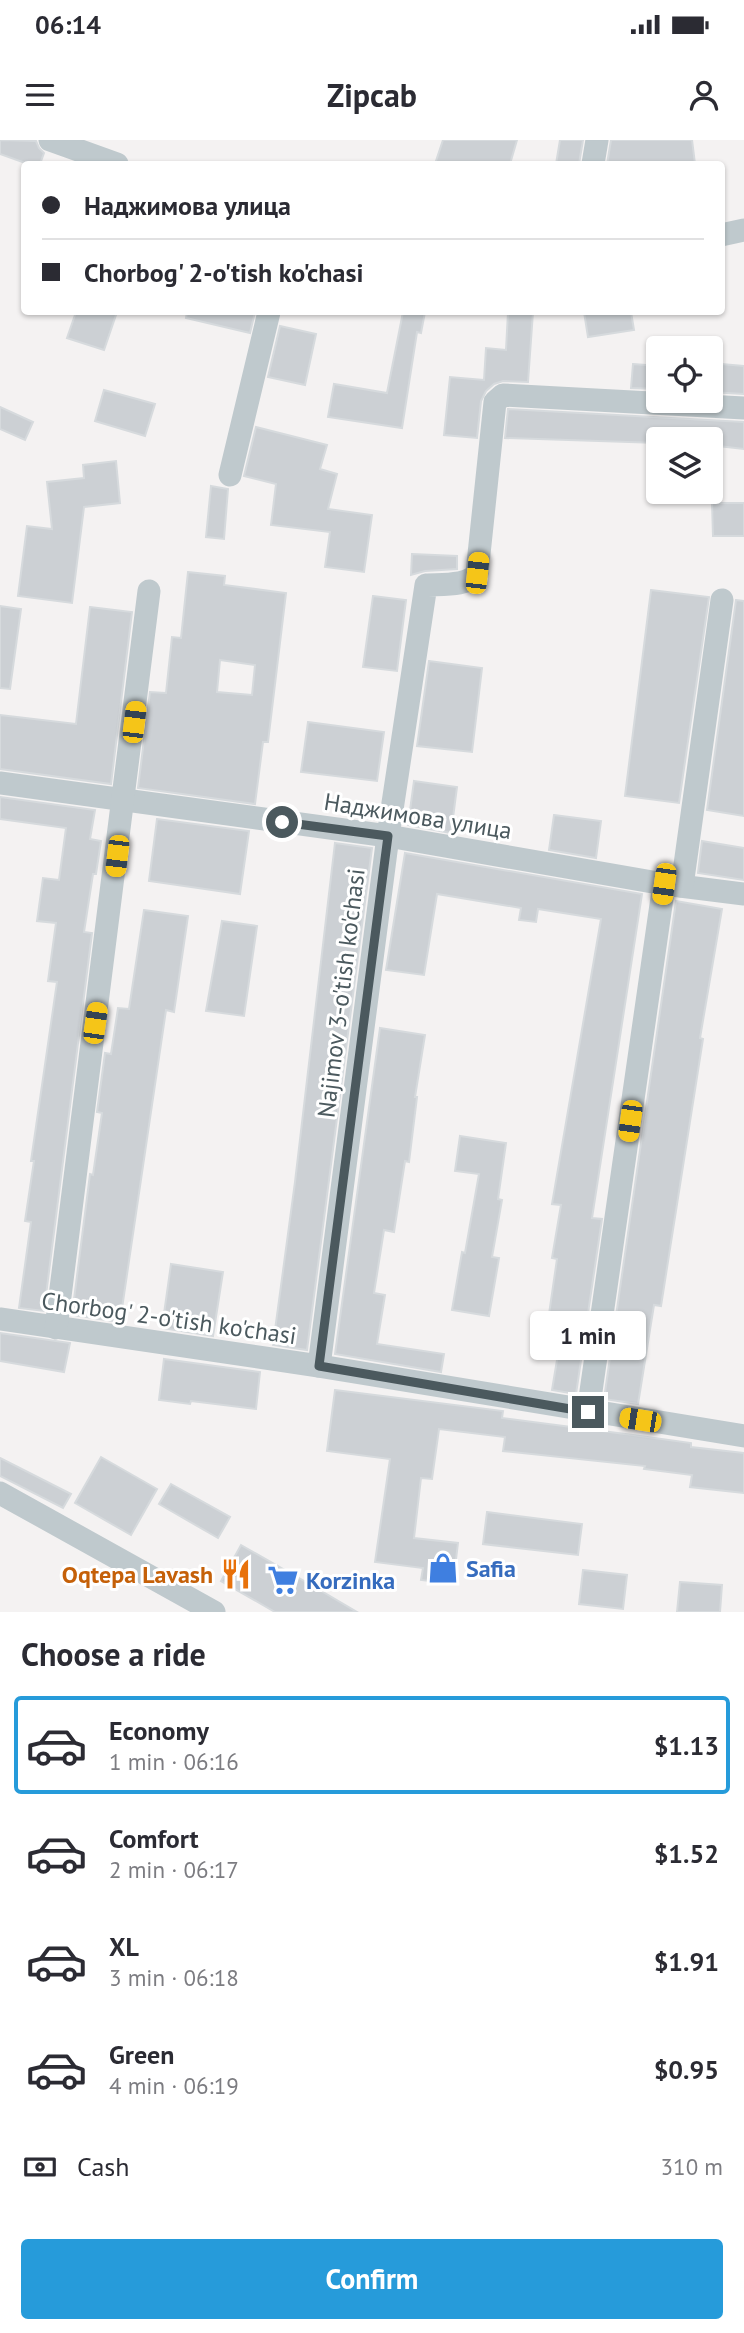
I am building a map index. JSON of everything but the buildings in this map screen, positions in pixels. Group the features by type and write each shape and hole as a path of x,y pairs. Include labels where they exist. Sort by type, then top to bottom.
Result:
{"street":[{"path":"50,140 109,161"},
{"path":"594,161 597,140"},
{"path":"725,234 744,230"},
{"path":"230,475 268,315"},
{"name":"Najimov 3-o'tish ko'chasi","path":"319,1366 388,836 426,585 467,582 474,579 477,573 495,402 503,395 744,408"},
{"path":"56,1328 149,591"},
{"path":"588,1412 722,600"},
{"name":"Наджимова улица","path":"0,783 388,836 673,885 744,894"},
{"name":"Chorbog' 2-o'tish ko'chasi","path":"0,1319 319,1366 744,1436"},
{"path":"0,1493 214,1612"}],"place":[{"name":"Safia","path":"443,1568"},
{"name":"Oqtepa Lavash","path":"236,1574"},
{"name":"Korzinka","path":"283,1580"}],"route":[{"path":"282,822 388,836 319,1366 588,1412"}]}
